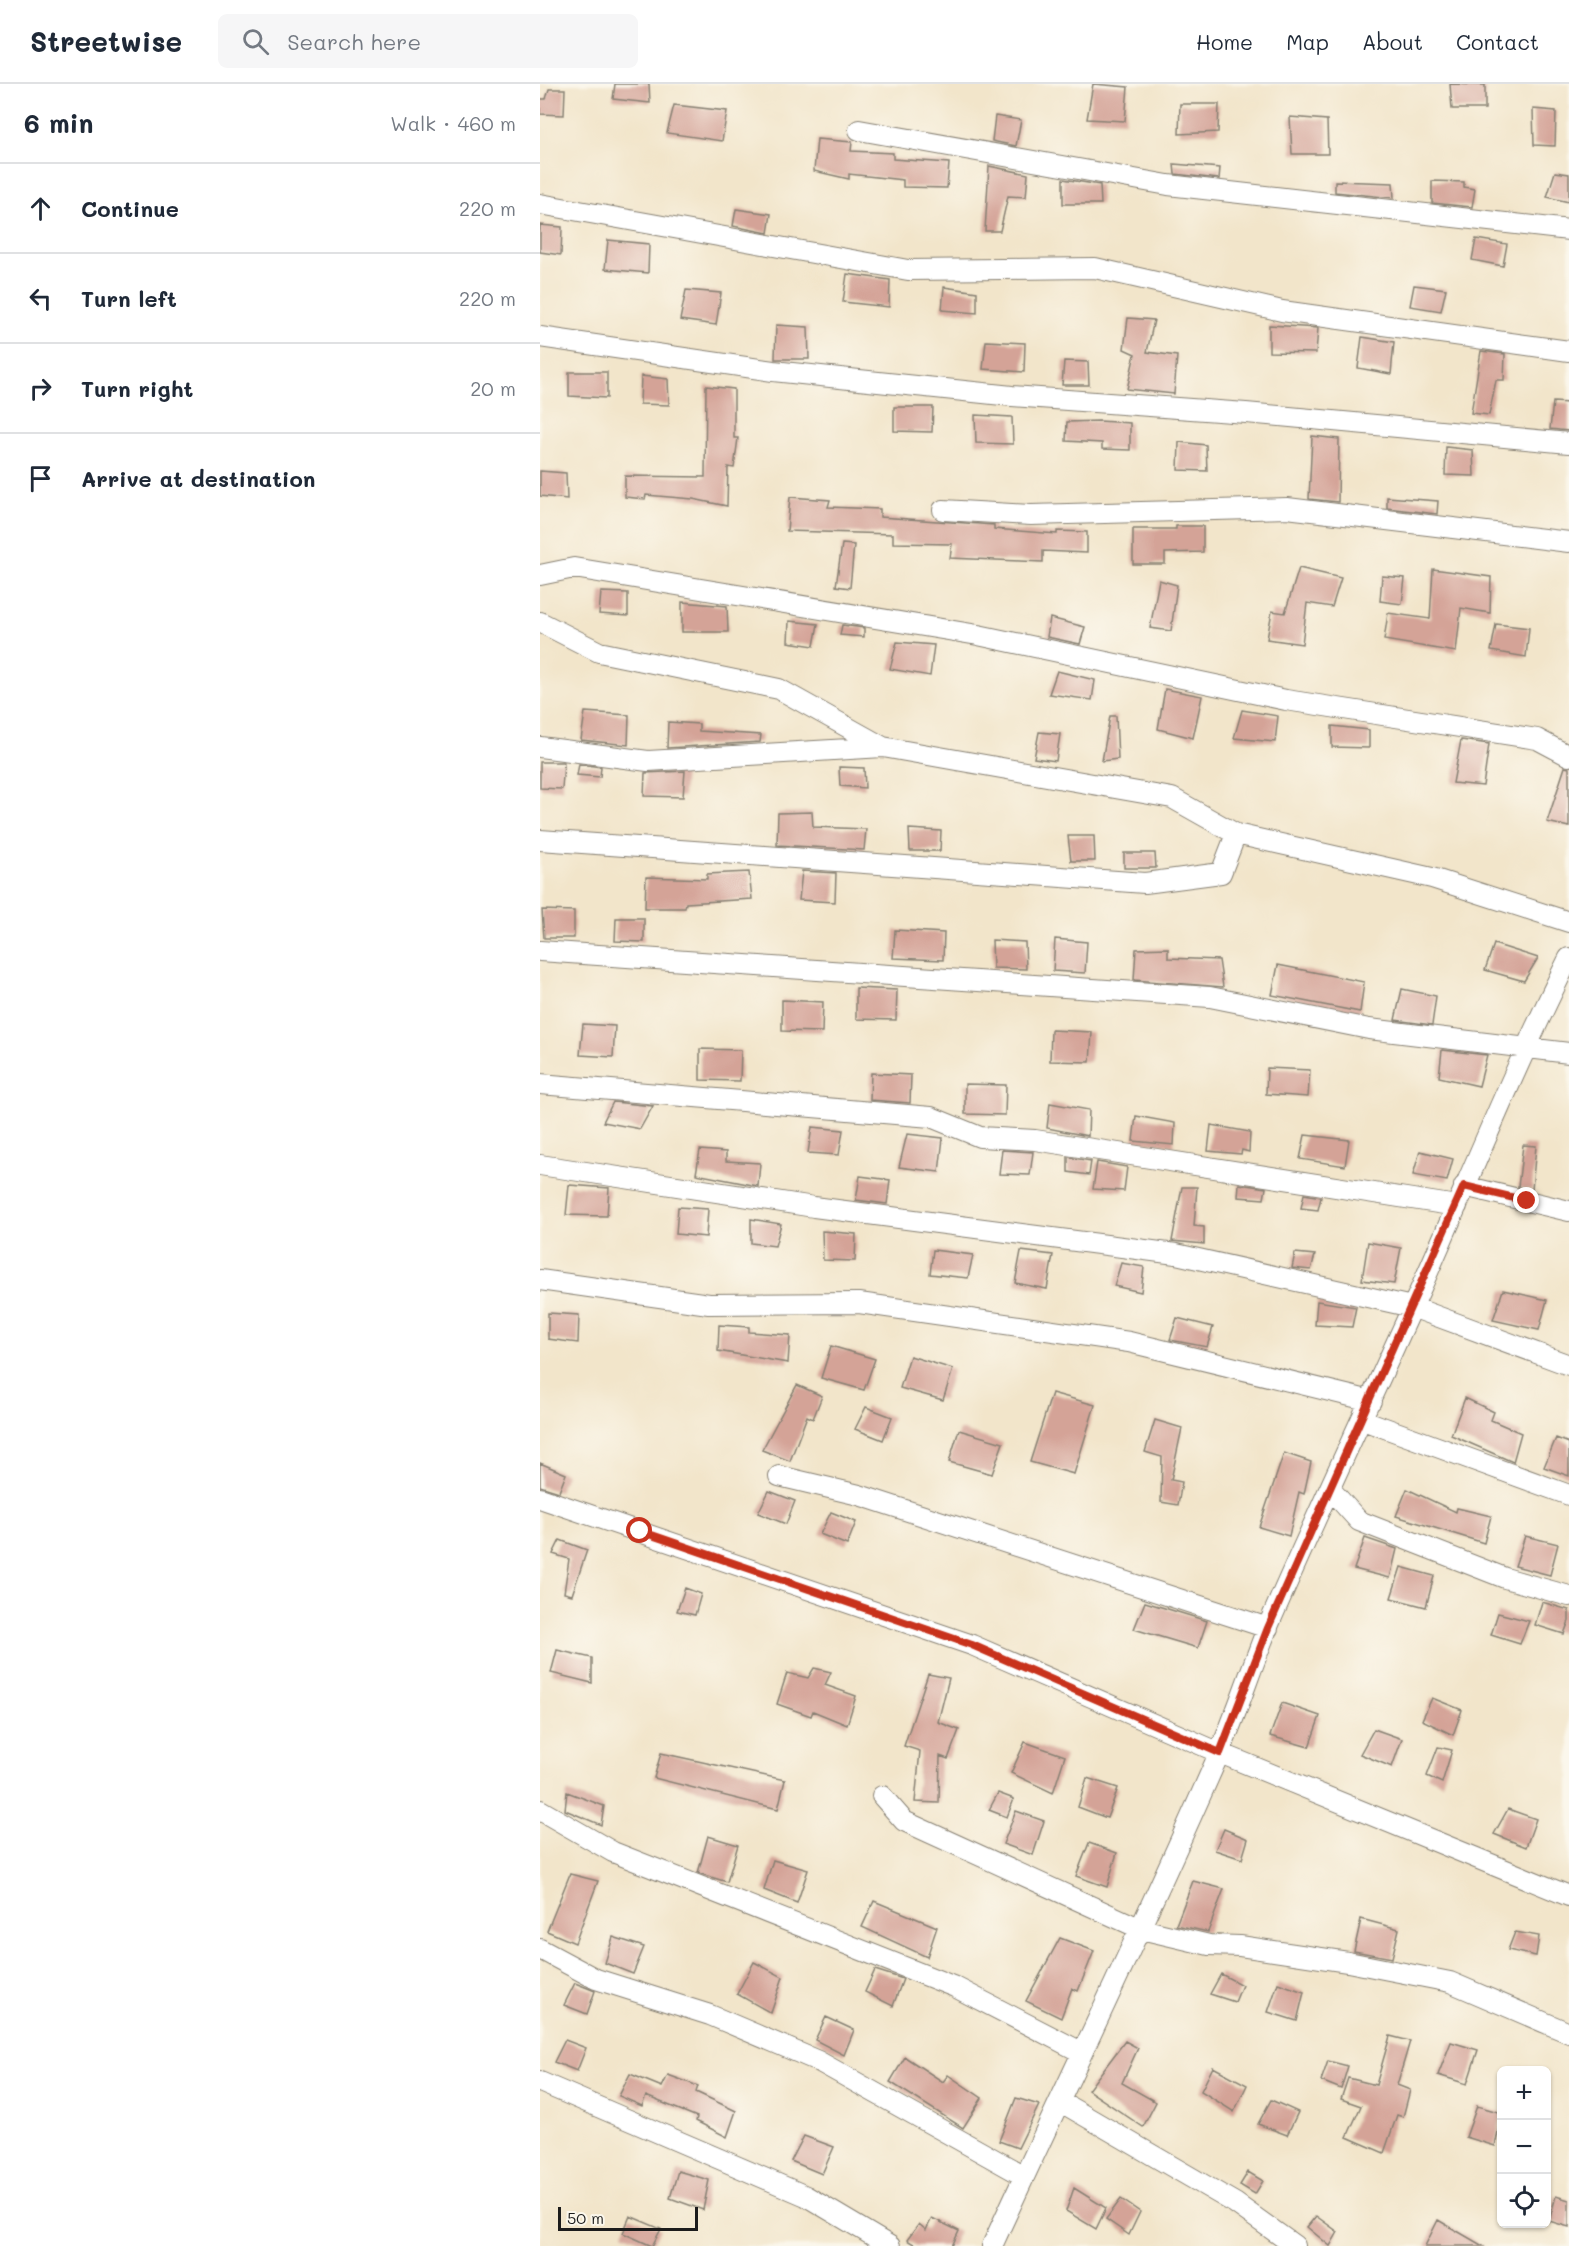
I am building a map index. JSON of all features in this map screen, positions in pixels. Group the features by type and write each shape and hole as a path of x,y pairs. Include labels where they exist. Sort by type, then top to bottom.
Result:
{"street":[{"path":"859,129 1168,184 1569,230"},
{"path":"540,204 908,270 1095,268 1282,311 1569,351"},
{"path":"540,337 773,371 1012,396 1246,413 1569,443"},
{"path":"944,510 1031,514 1287,508 1569,542"},
{"path":"540,575 574,568 978,635 1286,700 1537,739 1569,756"},
{"path":"540,622 599,652 779,689 883,747"},
{"path":"540,747 648,760 883,747 1172,798 1236,834 1432,878 1569,922"},
{"path":"540,840 1145,883 1221,873 1236,834"},
{"path":"540,951 1210,997 1369,1029 1569,1053"},
{"path":"992,2246 1061,2102 1081,2052 1141,1929 1220,1753 1268,1628 1363,1420 1525,1046 1569,958"},
{"path":"540,1084 931,1117 980,1137 1035,1140 1457,1206"},
{"path":"540,1165 814,1207 1176,1254 1412,1307 1569,1365"},
{"path":"1464,1186 1569,1211"},
{"path":"540,1280 709,1304 859,1303 1129,1341 1371,1401"},
{"path":"1363,1420 1569,1495"},
{"path":"779,1476 859,1495 1268,1628"},
{"path":"1331,1490 1359,1521 1505,1578 1569,1596"},
{"path":"540,1498 972,1645 1220,1753 1569,1896"},
{"path":"882,1796 904,1821 1141,1929 1209,1945 1240,1946 1450,1982 1569,2033"},
{"path":"540,1810 613,1852 955,1987 1081,2052"},
{"path":"540,1949 596,1979 710,2015 818,2061 1024,2176"},
{"path":"540,2082 806,2196 890,2246"},
{"path":"1061,2102 1235,2203 1295,2246"}],"building":[{"path":"615,84 649,84 650,103 613,99"},
{"path":"1093,84 1128,87 1125,121 1087,119"},
{"path":"1450,84 1485,85 1485,109 1452,109"},
{"path":"549,89 565,89 564,115 540,114 540,99 546,99"},
{"path":"1180,104 1219,104 1218,132 1179,134"},
{"path":"674,105 727,111 722,141 667,133"},
{"path":"1533,109 1556,111 1555,146 1534,145"},
{"path":"995,116 1021,120 1016,146 992,141"},
{"path":"1290,117 1327,120 1328,154 1292,154"},
{"path":"817,139 852,142 851,151 893,153 893,159 949,163 947,188 903,187 903,180 849,174 849,179 814,171"},
{"path":"1174,164 1220,168 1219,179 1175,174"},
{"path":"989,166 1028,174 1026,197 1008,196 1000,231 985,231"},
{"path":"1555,172 1569,174 1569,202 1547,197"},
{"path":"1063,179 1100,185 1101,204 1063,204"},
{"path":"1335,181 1393,183 1394,198 1335,192"},
{"path":"1432,181 1464,182 1464,187 1475,189 1472,207 1432,203"},
{"path":"736,209 771,214 768,233 733,226"},
{"path":"540,225 562,227 561,255 540,252"},
{"path":"1476,239 1507,244 1503,266 1472,260"},
{"path":"608,240 649,244 648,273 605,269"},
{"path":"847,274 890,280 889,307 843,302"},
{"path":"1414,285 1446,289 1441,311 1410,306"},
{"path":"944,287 977,292 977,313 942,310"},
{"path":"686,290 721,293 716,325 680,320"},
{"path":"1128,318 1154,320 1147,352 1177,356 1174,394 1127,389 1135,354 1124,349"},
{"path":"776,325 808,327 809,359 775,359"},
{"path":"1269,325 1318,328 1316,353 1269,352"},
{"path":"1362,337 1394,342 1391,374 1358,368"},
{"path":"986,341 1025,343 1024,372 983,369"},
{"path":"1481,351 1505,354 1504,380 1496,380 1489,415 1471,413"},
{"path":"1064,361 1088,362 1089,385 1062,385"},
{"path":"569,372 607,372 607,398 569,396"},
{"path":"641,376 668,379 669,405 640,404"},
{"path":"706,386 734,389 734,438 738,438 734,468 728,467 727,506 693,499 646,495 645,499 625,497 625,476 705,477"},
{"path":"1553,402 1569,403 1569,431 1550,429"},
{"path":"894,407 933,407 932,432 894,431"},
{"path":"975,415 1012,417 1013,444 976,443"},
{"path":"1067,422 1130,423 1130,450 1102,449 1102,443 1066,441"},
{"path":"1312,436 1339,439 1338,502 1309,499"},
{"path":"1179,442 1206,445 1207,471 1178,470"},
{"path":"1446,447 1473,450 1474,476 1445,475"},
{"path":"540,471 566,473 567,499 540,496"},
{"path":"790,497 830,500 828,507 880,509 880,517 994,525 994,529 1057,534 1057,531 1087,532 1087,553 1043,551 1043,562 950,558 952,544 893,543 893,534 787,531"},
{"path":"1387,497 1438,501 1437,514 1387,508"},
{"path":"1176,526 1203,526 1203,552 1165,553 1165,564 1133,564 1133,529 1176,529"},
{"path":"842,544 854,545 850,588 836,586"},
{"path":"1299,568 1341,578 1332,607 1307,603 1302,644 1267,639 1272,611 1285,613"},
{"path":"1433,569 1491,577 1490,613 1461,608 1456,652 1384,640 1388,613 1430,619"},
{"path":"1382,576 1405,578 1402,604 1380,601"},
{"path":"1159,580 1177,585 1171,631 1150,628"},
{"path":"601,592 628,593 628,616 599,614"},
{"path":"682,602 727,606 728,632 682,632"},
{"path":"1050,618 1085,627 1080,644 1047,637"},
{"path":"789,621 818,624 814,646 788,642"},
{"path":"1496,624 1529,628 1526,657 1491,651"},
{"path":"842,625 864,628 864,637 840,635"},
{"path":"897,642 934,645 930,676 890,669"},
{"path":"1057,671 1095,680 1092,700 1049,694"},
{"path":"1165,689 1202,696 1193,738 1158,729"},
{"path":"1242,710 1278,716 1275,742 1234,738"},
{"path":"585,712 629,715 628,745 581,740"},
{"path":"1110,716 1116,716 1118,759 1102,761"},
{"path":"668,722 699,724 699,731 761,735 760,742 667,748"},
{"path":"1332,726 1369,730 1369,748 1332,747"},
{"path":"1039,732 1060,734 1056,761 1034,758"},
{"path":"1461,740 1489,744 1483,786 1453,783"},
{"path":"540,762 564,762 562,789 540,788"},
{"path":"579,764 601,767 600,777 577,775"},
{"path":"839,767 864,768 865,788 840,786"},
{"path":"1565,767 1569,768 1569,827 1547,822"},
{"path":"685,771 683,797 644,796 645,773"},
{"path":"812,812 813,827 866,829 864,850 777,845 778,813"},
{"path":"909,829 941,831 940,851 910,851"},
{"path":"1068,836 1094,836 1095,861 1071,861"},
{"path":"1124,853 1155,853 1156,868 1124,868"},
{"path":"802,871 836,873 835,902 799,900"},
{"path":"749,872 752,899 686,903 685,908 645,908 646,877 707,879 707,874"},
{"path":"542,910 574,911 574,938 544,938"},
{"path":"616,918 644,918 644,942 615,941"},
{"path":"895,930 944,933 943,960 893,958"},
{"path":"1055,939 1087,942 1085,973 1053,971"},
{"path":"992,940 1025,942 1026,969 993,968"},
{"path":"1494,944 1538,958 1524,981 1485,970"},
{"path":"1168,948 1168,958 1219,960 1223,987 1134,980 1136,949"},
{"path":"1278,965 1364,982 1360,1012 1272,995"},
{"path":"856,988 897,990 896,1020 856,1019"},
{"path":"1402,989 1436,996 1432,1025 1395,1020"},
{"path":"782,1000 823,1002 822,1032 782,1031"},
{"path":"583,1024 615,1026 613,1057 580,1055"},
{"path":"1051,1030 1092,1032 1090,1062 1050,1061"},
{"path":"700,1049 741,1050 740,1081 700,1080"},
{"path":"1442,1050 1487,1055 1479,1086 1439,1077"},
{"path":"1267,1068 1310,1070 1308,1097 1266,1094"},
{"path":"871,1073 911,1075 910,1103 870,1100"},
{"path":"965,1084 1006,1085 1005,1115 965,1114"},
{"path":"613,1102 653,1106 640,1129 603,1122"},
{"path":"1050,1103 1089,1110 1088,1136 1047,1128"},
{"path":"1136,1116 1175,1123 1174,1145 1133,1141"},
{"path":"1211,1125 1250,1132 1249,1152 1242,1150 1241,1154 1208,1151"},
{"path":"812,1127 843,1130 839,1155 808,1153"},
{"path":"907,1134 943,1138 939,1172 899,1167"},
{"path":"1305,1135 1349,1140 1345,1166 1300,1159"},
{"path":"1523,1145 1536,1146 1532,1190 1518,1187"},
{"path":"700,1150 726,1152 726,1161 760,1163 758,1186 696,1174"},
{"path":"1002,1150 1033,1152 1030,1175 999,1174"},
{"path":"1420,1151 1453,1159 1447,1181 1413,1175"},
{"path":"1068,1157 1091,1161 1089,1175 1068,1172"},
{"path":"1097,1162 1127,1167 1124,1191 1093,1189"},
{"path":"860,1176 890,1180 887,1204 856,1200"},
{"path":"1239,1184 1266,1188 1264,1199 1238,1197"},
{"path":"569,1185 609,1188 607,1216 566,1215"},
{"path":"1182,1187 1197,1187 1194,1226 1204,1227 1204,1244 1172,1241"},
{"path":"1304,1194 1321,1197 1318,1210 1301,1208"},
{"path":"678,1207 708,1209 706,1237 676,1234"},
{"path":"751,1219 781,1224 775,1246 751,1243"},
{"path":"822,1231 856,1234 855,1261 823,1260"},
{"path":"1368,1242 1401,1248 1394,1284 1362,1280"},
{"path":"933,1250 973,1255 968,1278 930,1274"},
{"path":"1021,1251 1053,1255 1047,1289 1015,1283"},
{"path":"1295,1253 1315,1255 1311,1270 1292,1268"},
{"path":"1121,1263 1144,1267 1141,1292 1114,1286"},
{"path":"1503,1290 1547,1300 1539,1330 1493,1320"},
{"path":"1317,1301 1356,1307 1352,1327 1315,1325"},
{"path":"548,1313 579,1315 578,1343 548,1339"},
{"path":"1177,1318 1213,1327 1207,1347 1170,1340"},
{"path":"719,1325 749,1327 749,1332 790,1335 788,1363 718,1351"},
{"path":"831,1346 875,1359 864,1390 821,1378"},
{"path":"910,1356 953,1369 943,1400 900,1388"},
{"path":"797,1385 822,1396 813,1419 807,1416 790,1461 762,1450"},
{"path":"1052,1393 1095,1405 1074,1474 1030,1462"},
{"path":"1465,1398 1494,1412 1491,1420 1521,1433 1513,1462 1451,1435"},
{"path":"866,1407 892,1417 883,1440 855,1429"},
{"path":"1155,1420 1182,1428 1171,1480 1182,1482 1178,1505 1161,1502 1162,1457 1145,1452"},
{"path":"959,1430 1003,1443 992,1474 949,1462"},
{"path":"1556,1438 1569,1443 1569,1476 1544,1467"},
{"path":"1284,1453 1311,1462 1304,1494 1299,1492 1289,1536 1259,1527"},
{"path":"540,1463 566,1474 559,1492 540,1486"},
{"path":"1407,1489 1456,1512 1457,1508 1491,1516 1484,1543 1396,1516"},
{"path":"769,1491 795,1501 786,1524 758,1513"},
{"path":"831,1512 856,1522 847,1545 820,1534"},
{"path":"1525,1536 1558,1544 1550,1575 1515,1566"},
{"path":"1365,1538 1397,1549 1390,1578 1354,1569"},
{"path":"560,1540 587,1550 572,1595 564,1593 569,1559 553,1554"},
{"path":"1401,1567 1434,1576 1426,1607 1391,1598"},
{"path":"685,1588 701,1594 695,1615 677,1611"},
{"path":"1145,1602 1207,1621 1198,1648 1134,1629"},
{"path":"1542,1602 1569,1610 1569,1621 1564,1634 1535,1625"},
{"path":"1498,1613 1529,1621 1520,1644 1491,1635"},
{"path":"557,1650 592,1658 592,1683 551,1673"},
{"path":"814,1668 831,1672 825,1685 856,1696 847,1725 813,1711 811,1716 777,1704 787,1673 808,1678"},
{"path":"928,1674 949,1678 938,1722 959,1730 948,1759 940,1756 939,1803 915,1802 920,1751 904,1746"},
{"path":"1432,1698 1462,1710 1453,1735 1422,1720"},
{"path":"1282,1703 1320,1716 1309,1747 1270,1736"},
{"path":"1374,1729 1402,1739 1392,1767 1360,1754"},
{"path":"1025,1742 1065,1756 1053,1793 1011,1773"},
{"path":"1438,1747 1452,1750 1442,1783 1427,1776"},
{"path":"661,1753 785,1780 778,1809 654,1778"},
{"path":"1087,1778 1118,1788 1107,1818 1078,1807"},
{"path":"567,1792 604,1806 601,1825 565,1810"},
{"path":"998,1793 1014,1799 1007,1817 989,1810"},
{"path":"1508,1809 1536,1819 1526,1847 1494,1834"},
{"path":"1016,1811 1044,1821 1033,1855 1003,1844"},
{"path":"1224,1829 1248,1839 1242,1859 1215,1850"},
{"path":"708,1836 738,1845 727,1882 698,1873"},
{"path":"1089,1843 1117,1853 1107,1887 1076,1876"},
{"path":"773,1860 808,1870 797,1903 764,1890"},
{"path":"570,1874 598,1881 575,1943 547,1931"},
{"path":"1193,1881 1224,1889 1208,1932 1176,1925"},
{"path":"874,1901 937,1927 927,1957 862,1927"},
{"path":"1361,1919 1399,1929 1392,1958 1354,1951"},
{"path":"1515,1932 1539,1936 1536,1956 1508,1950"},
{"path":"613,1937 644,1947 633,1974 605,1963"},
{"path":"1060,1938 1094,1951 1078,1991 1072,1988 1061,2018 1026,2001"},
{"path":"754,1962 783,1977 771,2013 737,1994"},
{"path":"875,1970 903,1979 893,2006 865,1992"},
{"path":"1221,1974 1242,1985 1235,2002 1210,1994"},
{"path":"575,1983 595,1991 587,2014 564,2005"},
{"path":"1278,1983 1304,1992 1297,2021 1268,2012"},
{"path":"826,2017 854,2030 844,2055 815,2040"},
{"path":"1390,2036 1410,2041 1397,2085 1410,2090 1403,2117 1397,2115 1384,2153 1347,2137 1361,2106 1341,2099 1348,2078 1376,2085"},
{"path":"565,2040 586,2048 577,2071 554,2062"},
{"path":"1125,2041 1138,2048 1122,2083 1156,2102 1143,2127 1088,2090"},
{"path":"1451,2042 1478,2050 1467,2084 1438,2075"},
{"path":"905,2057 943,2082 948,2075 982,2098 963,2128 890,2082"},
{"path":"1328,2061 1348,2066 1341,2089 1321,2081"},
{"path":"1213,2067 1247,2085 1234,2112 1201,2091"},
{"path":"630,2074 662,2087 668,2075 698,2086 696,2092 736,2111 727,2137 696,2121 697,2117 646,2096 642,2106 619,2096"},
{"path":"1016,2098 1039,2105 1018,2148 999,2141"},
{"path":"1271,2100 1298,2112 1287,2135 1258,2124"},
{"path":"1477,2106 1497,2112 1495,2146 1466,2137"},
{"path":"804,2136 834,2147 822,2174 791,2161"},
{"path":"678,2171 709,2180 703,2210 670,2198"},
{"path":"1248,2172 1263,2181 1255,2194 1240,2185"},
{"path":"1074,2188 1106,2208 1096,2229 1066,2211"},
{"path":"1556,2196 1569,2200 1569,2227 1551,2222"},
{"path":"1121,2199 1140,2212 1129,2235 1106,2219"},
{"path":"630,2216 661,2229 652,2246 623,2233"},
{"path":"1316,2216 1338,2232 1330,2246 1307,2227"},
{"path":"932,2218 959,2231 952,2246 917,2246 907,2240 919,2224 926,2230"},
{"path":"1438,2220 1483,2246 1425,2246"}],"route":[{"path":"640,1531 972,1645 1220,1753 1268,1628 1363,1420 1464,1186 1527,1201"}]}
